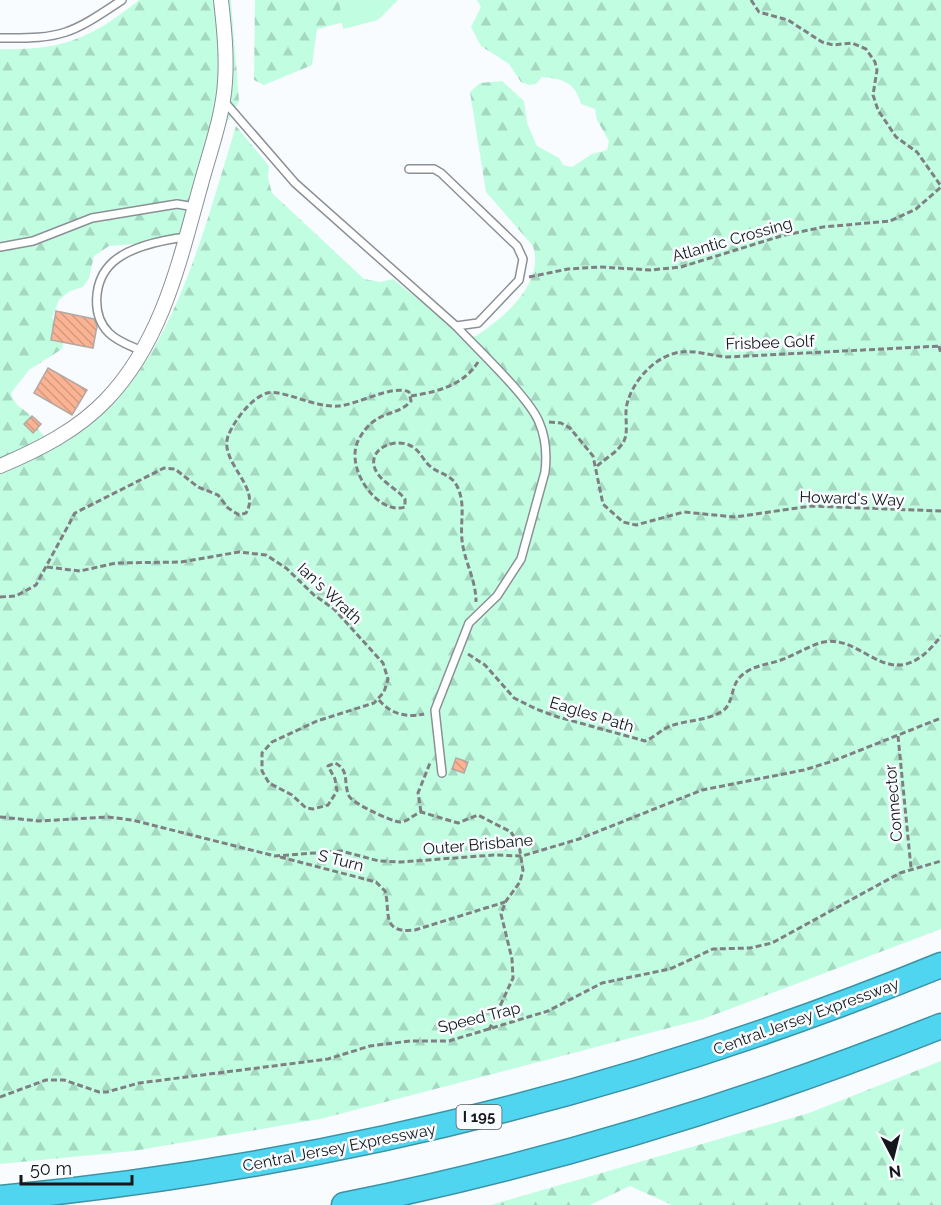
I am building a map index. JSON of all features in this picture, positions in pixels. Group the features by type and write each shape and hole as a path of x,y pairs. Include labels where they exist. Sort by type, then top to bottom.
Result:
{"highway":[{"name":"Central Jersey Expressway","path":"0,1198 120,1185 258,1164 474,1119 566,1095 723,1047 941,965"},
{"path":"344,1205 492,1173 689,1117 786,1085 941,1026"}],"street":[{"path":"0,466 50,442 83,421 118,386 142,351 164,306 195,207 223,99 226,63 221,0"}],"lane":[{"path":"0,38 42,39 61,35 80,28 123,0"},
{"path":"223,99 295,183 456,326 532,410 540,425 546,446 545,472 524,550 508,582 472,618 435,710 442,773"},
{"path":"409,169 434,169 441,173 517,246 523,259 519,280 478,323 456,326"},
{"path":"0,247 33,241 92,218 177,204 195,207"},
{"path":"142,351 116,339 103,326 96,304 99,283 109,267 118,259 161,241 186,237"}],"path":[{"path":"751,0 759,12 788,20 822,42 833,45 852,43 866,49 875,62 877,70 873,95 878,110 896,137 917,152 941,186"},
{"name":"Atlantic Crossing","path":"519,280 568,269 600,267 651,270 681,267 781,236 833,226 890,221 916,208 941,186"},
{"path":"940,346 941,354"},
{"name":"Frisbee Golf","path":"597,466 620,447 626,438 626,406 630,393 644,374 666,356 695,352 727,357 940,346"},
{"path":"411,396 435,391 461,381 475,368 481,353"},
{"path":"0,597 27,591 36,585 75,513 96,501 126,490 164,468 175,469 198,487 218,495 228,508 239,515 246,513 249,500 247,490 228,452 228,438 249,405 258,397 274,392 312,405 327,407 353,404 398,390 406,390 411,396"},
{"path":"411,396 407,405 383,414 365,429 355,446 354,466 366,488 380,500 397,508 405,507 405,499 379,476 373,462 379,448 397,442 406,444 422,454 431,467 452,479 461,498 464,521 462,541 474,579 476,604 472,618"},
{"name":"Howard's Way","path":"540,425 561,423 570,428 593,456 597,466 603,504 623,522 636,525 684,512 735,517 811,506 941,512"},
{"name":"Ian's Wrath","path":"47,567 80,571 116,563 181,562 238,552 266,555 286,568 308,590 334,609 383,663 388,679 379,700"},
{"name":"Eagles Path","path":"458,649 476,658 514,698 536,709 645,741 669,727 722,712 730,701 734,684 747,672 815,645 836,642 849,646 872,660 894,665 915,659 941,636"},
{"path":"435,710 409,716 386,708 379,700 331,715 273,742 262,753 262,771 269,783 292,795 306,808 313,809 328,805 334,798 336,784 328,766 335,763 344,771 349,797 355,803 397,822 407,820 421,812 458,823 478,815 501,825 516,838 522,856 522,877 506,901 502,919 512,959 513,978 489,1030"},
{"name":"Outer Brisbane","path":"0,817 39,821 108,817 132,820 275,856 341,851 379,861 401,862 494,855 522,856 579,839 702,790 804,770 898,736 941,716"},
{"name":"Connector","path":"898,736 911,868"},
{"path":"421,812 418,793 435,753 438,739"},
{"name":"S Turn","path":"275,856 376,882 385,891 386,916 394,927 400,929 415,930 506,901"},
{"name":"Speed Trap","path":"0,1097 46,1080 64,1080 99,1092 107,1092 139,1083 328,1059 370,1046 410,1041 449,1041 548,1011 602,983 670,969 712,949 750,948 772,943 911,868 941,861"}],"green space":[{"path":"139,0 231,0 239,101 213,147 208,190 198,201 189,234 161,242 109,246 94,256 89,278 83,287 70,291 59,300 52,318 62,332 62,349 29,370 11,393 16,404 31,416 39,431 45,436 21,459 0,466 0,49 41,48 75,40 106,24"},
{"path":"255,0 354,0 344,22 317,29 312,65 264,85 254,80"},
{"path":"339,0 398,0 378,20 343,29"},
{"path":"477,0 941,0 941,929 703,1019 320,1119 133,1151 0,1164 0,474 48,451 92,421 118,397 140,370 159,339 191,269 236,126 269,166 268,177 272,193 364,279 381,282 393,279 464,336 476,336 510,309 528,286 533,273 535,260 533,246 486,192 470,92 480,83 502,81 524,101 527,123 537,146 559,158 563,165 572,167 592,154 607,150 609,141 597,120 595,109 581,104 572,86 556,79 542,77 536,84 529,85 521,82 509,64 481,46 471,27 481,7"},
{"path":"941,1061 941,1205 672,1205 630,1186 590,1205 491,1205 809,1113"}],"building":[{"path":"56,311 94,319 97,326 93,348 51,340"},
{"path":"48,368 87,390 72,415 34,393"},
{"path":"32,416 41,424 33,433 24,424"},
{"path":"456,758 468,762 464,773 452,769"}]}
